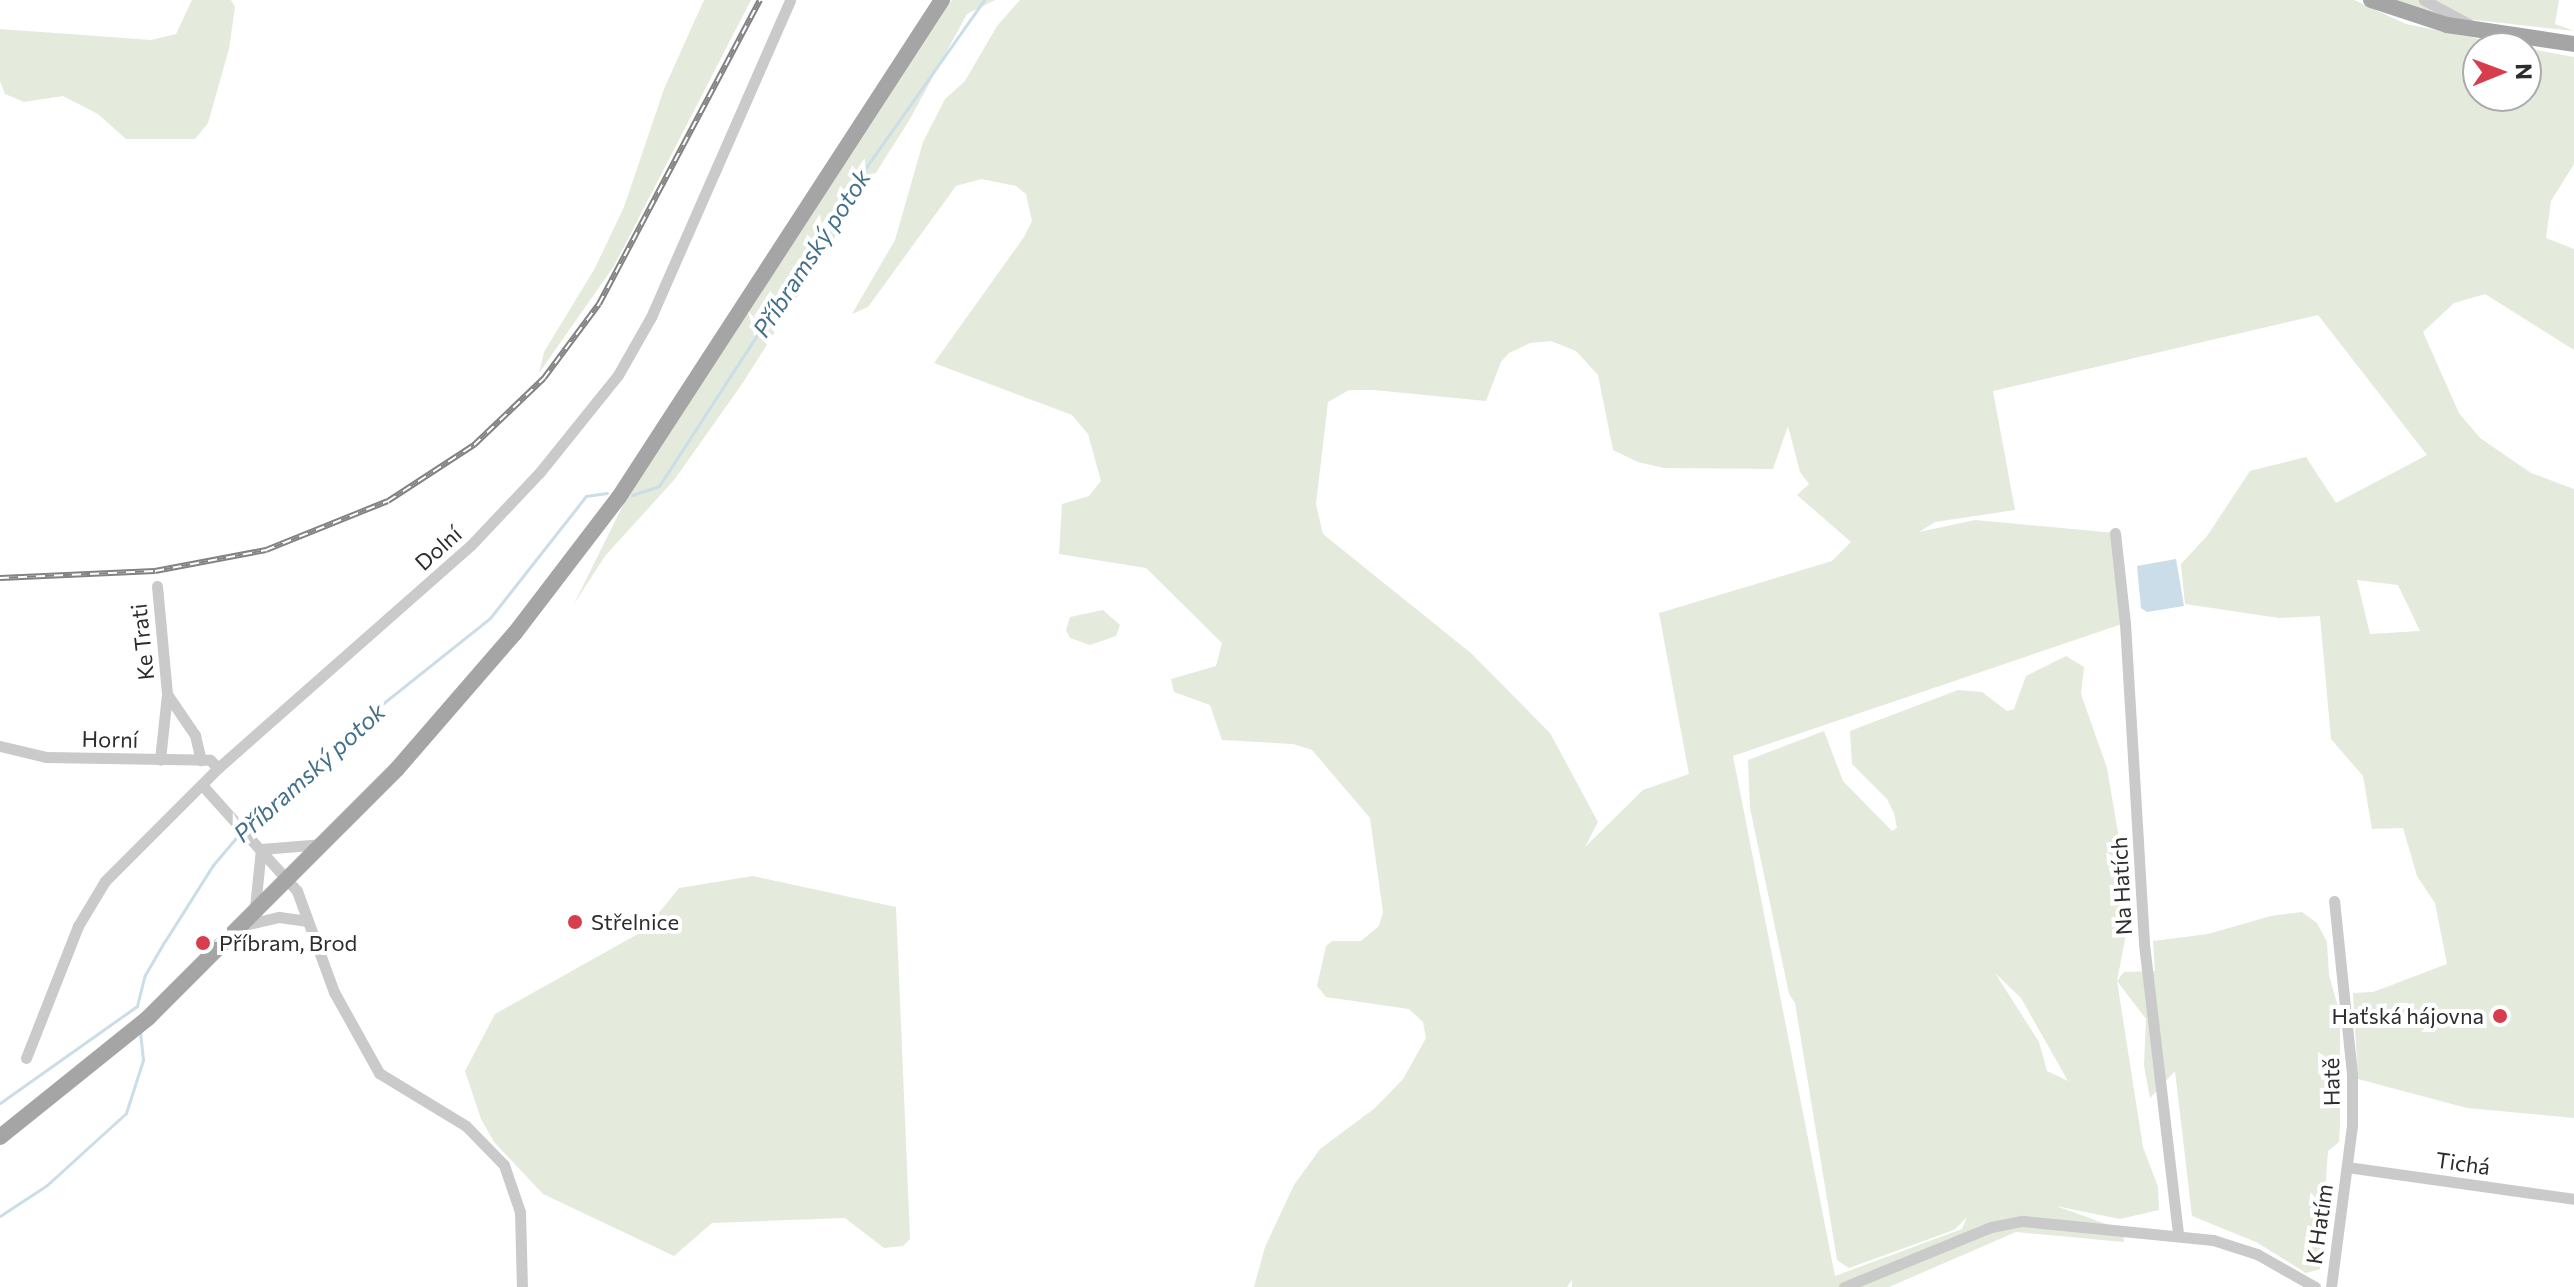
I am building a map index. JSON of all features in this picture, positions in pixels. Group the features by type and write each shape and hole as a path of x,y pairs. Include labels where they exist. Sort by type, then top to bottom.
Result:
{"main road":[{"path":"0,1137 148,1018 289,879 455,705 568,567 715,352 942,0"},
{"path":"2371,0 2408,16 2574,44"}],"street":[{"name":"Dolní","path":"26,1058 87,908 105,881 218,768 480,537 618,375 651,317 790,0"},
{"path":"2424,0 2482,30"},
{"name":"Na Hatích","path":"2115,533 2125,623 2144,944 2178,1235"},
{"name":"Ke Trati","path":"157,586 167,694 160,760"},
{"name":"Ke Trati","path":"167,694 195,735 201,760"},
{"name":"Horní","path":"0,746 46,757 201,760 218,768"},
{"path":"202,785 289,879 346,1020 379,1073 466,1126 504,1165 520,1212 522,1287"},
{"path":"261,849 323,844"},
{"path":"261,849 261,883 248,920 279,917 306,921"},
{"name":"Hatě","path":"2334,901 2352,1074 2347,1167"},
{"name":"Tichá","path":"2347,1167 2574,1199"},
{"name":"K Hatím","path":"2331,1287 2347,1167"},
{"path":"1844,1287 2006,1224 2045,1222 2178,1235 2236,1246 2315,1287"}],"shaded area":[{"path":"192,0 231,0 235,7 229,49 208,123 195,139 126,139 98,114 63,96 24,102 5,94 0,81 0,29 151,40 176,34"},
{"path":"704,0 751,0 614,266 539,373 544,352 595,268 624,207 664,89"},
{"path":"952,0 995,0 967,14 910,119 742,384 674,480 605,556 574,604 625,501"},
{"path":"1020,0 2354,0 2406,24 2462,35 2462,112 2542,112 2542,51 2574,57 2574,164 2551,201 2546,238 2574,249 2574,350 2485,294 2454,303 2423,332 2459,413 2480,438 2531,473 2574,489 2574,1118 2467,1108 2358,1079 2353,993 2373,992 2447,964 2435,903 2417,876 2403,828 2372,829 2363,776 2331,739 2320,616 2279,618 2185,604 2181,564 2207,536 2250,471 2306,457 2336,503 2427,455 2318,315 1993,391 2015,510 1935,522 1919,532 1975,520 2115,533 2125,623 1733,756 1835,1276 1962,1229 1967,1217 1954,1230 1849,1268 1837,1260 1795,1003 1789,994 1750,808 1748,760 1824,731 1843,781 1892,831 1897,828 1887,799 1852,764 1850,731 1958,690 1982,692 2007,711 2014,709 2026,676 2066,656 2084,667 2081,694 2107,768 2121,850 2128,924 2117,981 2143,1147 2158,1187 2159,1210 2120,1219 2056,1206 2123,1230 2124,1242 2016,1232 1889,1287 1572,1287 1572,1280 1567,1287 1254,1287 1265,1247 1294,1185 1320,1149 1375,1108 1403,1079 1426,1038 1423,1022 1409,1009 1326,997 1317,986 1326,946 1332,941 1361,941 1379,926 1383,912 1370,818 1312,750 1293,744 1222,740 1210,705 1174,692 1171,679 1216,666 1222,643 1146,568 1059,554 1062,504 1089,496 1101,481 1088,434 1072,415 934,363 1024,237 1032,221 1026,194 1016,186 981,179 956,186 868,307 852,314 895,240 923,142 945,99 965,81 997,26","holes":["1551,341 1576,351 1598,375 1613,450 1638,462 1664,468 1773,469 1788,426 1800,472 1809,484 1797,495 1851,542 1832,561 1659,613 1689,774 1643,790 1585,847 1598,822 1550,733 1472,654 1323,534 1316,504 1328,402 1349,390 1486,401 1501,362 1509,353 1530,343","2357,580 2398,585 2420,631 2370,634","1995,973 2021,998 2068,1081 2047,1071 2039,1042"]},
{"path":"2390,0 2559,0 2555,24 2574,31 2449,17"},
{"path":"1103,610 1120,625 1116,636 1090,645 1070,638 1066,630 1070,617"},
{"path":"753,876 896,907 910,1239 903,1246 884,1248 845,1218 712,1223 674,1256 543,1194 494,1142 481,1119 465,1071 495,1014 645,930 679,888"},
{"path":"2302,912 2317,923 2327,942 2329,975 2340,1014 2339,1142 2328,1151 2320,1269 2306,1273 2256,1242 2192,1216 2175,1071 2150,1098 2144,1066 2146,1019 2117,981 2124,972 2155,971 2153,941 2208,934 2271,916"}],"water":[{"path":"2176,559 2184,606 2147,612 2141,608 2137,566"}],"waterway":[{"name":"Příbramský potok","path":"632,495 659,486 867,166 984,0"},
{"name":"Příbramský potok","path":"247,827 361,721 490,618 586,496 607,493"},
{"name":"Příbramský potok","path":"0,1103 137,1006 145,975 165,941 213,865 241,832"},
{"path":"0,1216 47,1185 126,1113 143,1060 140,1031"}],"railway":[{"path":"0,578 155,571 266,550 388,501 474,445 544,378 599,304 760,0"}],"place":[{"name":"Střelnice","path":"575,922"},
{"name":"Příbram, Brod","path":"203,943"},
{"name":"Haťská hájovna","path":"2500,1016"}]}
